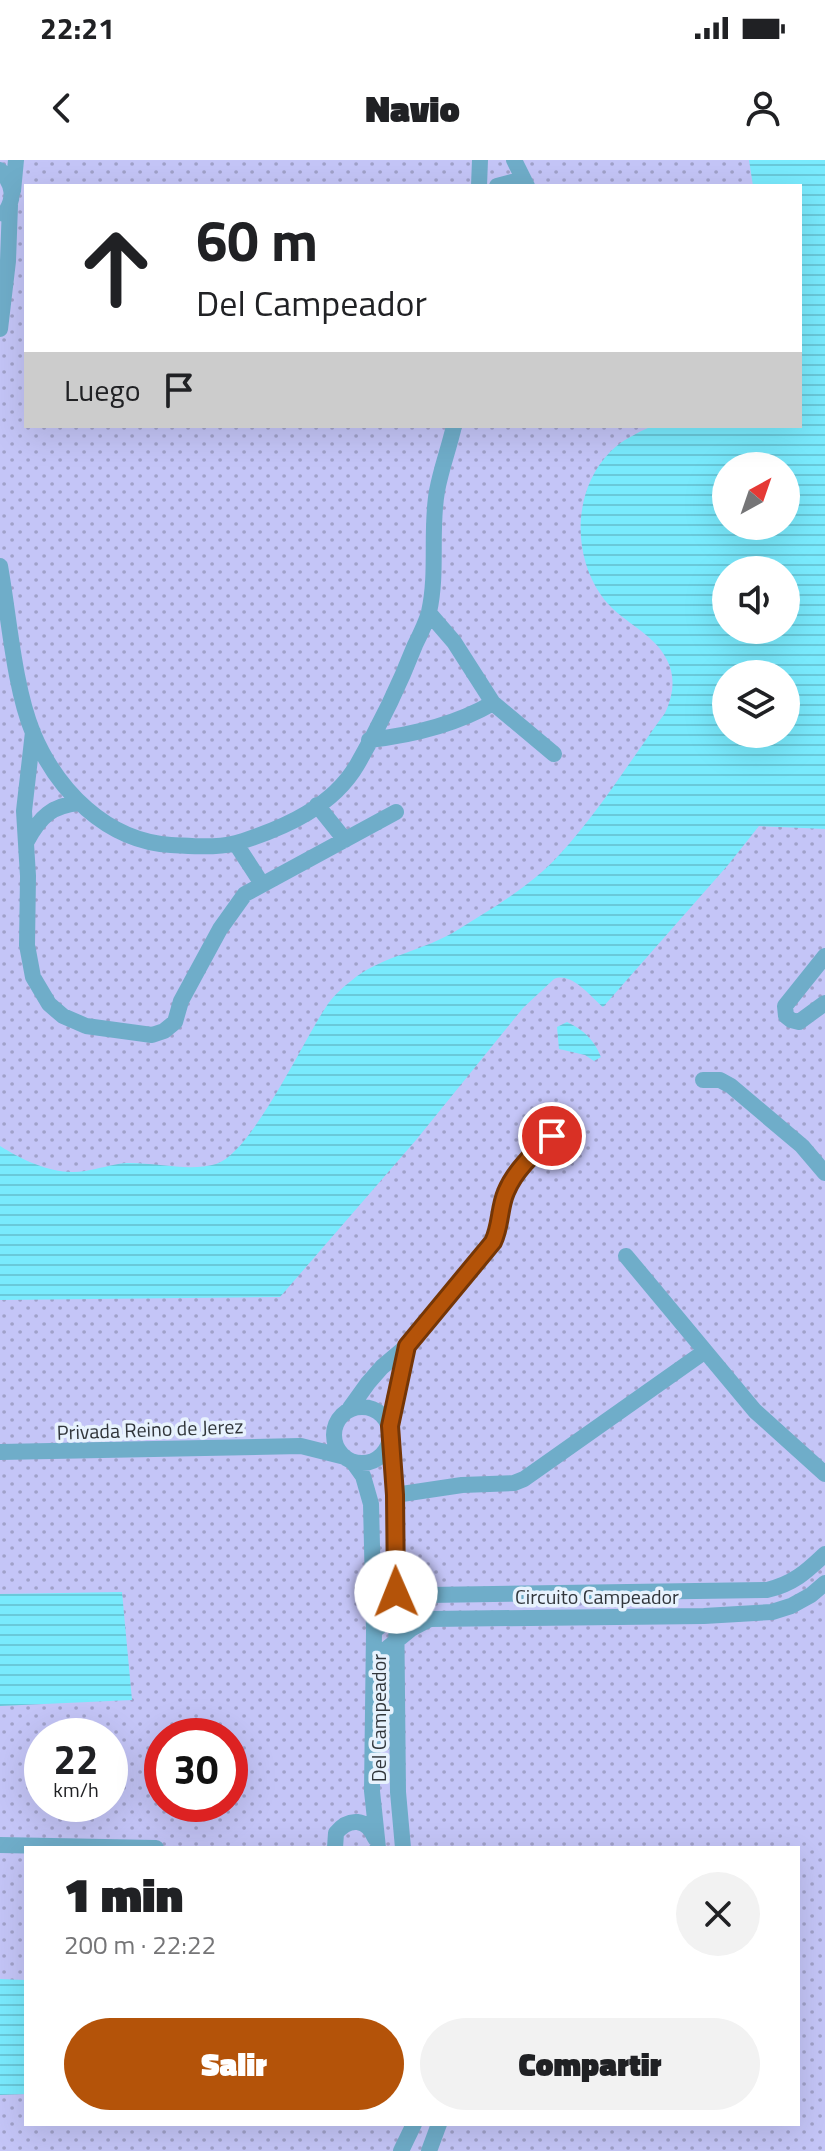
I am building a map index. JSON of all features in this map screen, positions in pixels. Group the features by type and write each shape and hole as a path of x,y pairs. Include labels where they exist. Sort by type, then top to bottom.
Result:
{"street":[{"path":"8,205 16,160"},
{"path":"479,184 480,160"},
{"path":"514,160 526,184"},
{"path":"0,170 9,180 0,329"},
{"path":"0,566 23,702 33,732 47,760 80,803 107,825 136,839 164,845 200,847 236,844 278,829 317,805 333,793 355,768 405,670 429,613 436,492 453,428"},
{"path":"429,613 454,642 493,703 554,754"},
{"path":"369,740 407,736 471,716 493,703"},
{"path":"33,732 24,811 27,945 33,977 49,1004 63,1016 86,1026 152,1035 164,1031 175,1022 181,1001 220,929 245,894 396,812"},
{"path":"26,842 38,820 62,805 80,803"},
{"path":"317,805 345,840"},
{"path":"236,844 262,884"},
{"path":"823,963 785,1006 786,1016 799,1022 825,1003"},
{"path":"703,1080 720,1080 731,1086 802,1146 825,1173"},
{"path":"301,1446 336,1422 350,1408 382,1367 407,1346 493,1242 499,1231 505,1193 533,1154 552,1136"},
{"path":"626,1256 755,1411 825,1474"},
{"path":"336,1422 334,1441 349,1460 370,1462 378,1458 389,1445 390,1426 407,1346"},
{"path":"395,1495 462,1485 514,1483 524,1479 704,1352"},
{"path":"350,1408 369,1407 385,1418 390,1426"},
{"name":"Del Campeador","path":"389,1445 395,1495 403,1846"},
{"name":"Privada Reino de Jerez","path":"0,1452 301,1446 349,1460"},
{"name":"Del Campeador","path":"349,1460 363,1476 371,1504 374,1631 372,1791 378,1843"},
{"name":"Circuito Campeador","path":"374,1631 418,1597 428,1595 767,1590 786,1586 801,1577 825,1554"},
{"path":"395,1569 407,1582 428,1595"},
{"path":"801,1577 811,1595"},
{"name":"Circuito Campeador","path":"374,1659 430,1619 704,1616 772,1612 791,1606 825,1583"},
{"path":"643,1616 644,1591"},
{"name":"Del Campeador","path":"323,1846 340,1834 372,1791"},
{"path":"340,1834 363,1823 378,1843 400,1809"},
{"path":"0,1845 52,1846"},
{"path":"401,2151 413,2126"},
{"path":"429,2151 438,2126"}],"shaded area":[{"path":"0,160 825,160 825,2151 0,2151"},
{"path":"749,160 825,160 825,829 759,826 603,1007 574,981 560,977 554,979 523,1008 416,1140 280,1297 0,1300 0,1146 40,1166 74,1172 126,1163 183,1167 216,1164 230,1155 261,1118 316,1022 337,993 375,965 446,937 512,895 560,854 614,785 665,713 670,700 672,673 654,642 601,595 585,560 581,541 583,503 598,467 610,452 648,428 802,428 802,184 753,184"},
{"path":"567,1022 587,1036 601,1057 594,1061 585,1055 559,1049 557,1027"},
{"path":"122,1592 132,1700 0,1706 0,1594"},
{"path":"0,1979 24,1980 24,2094 0,2095"}],"route":[{"path":"396,1592 395,1495 389,1445 390,1426 407,1346 493,1242 499,1231 505,1193 533,1154 552,1136"}]}
